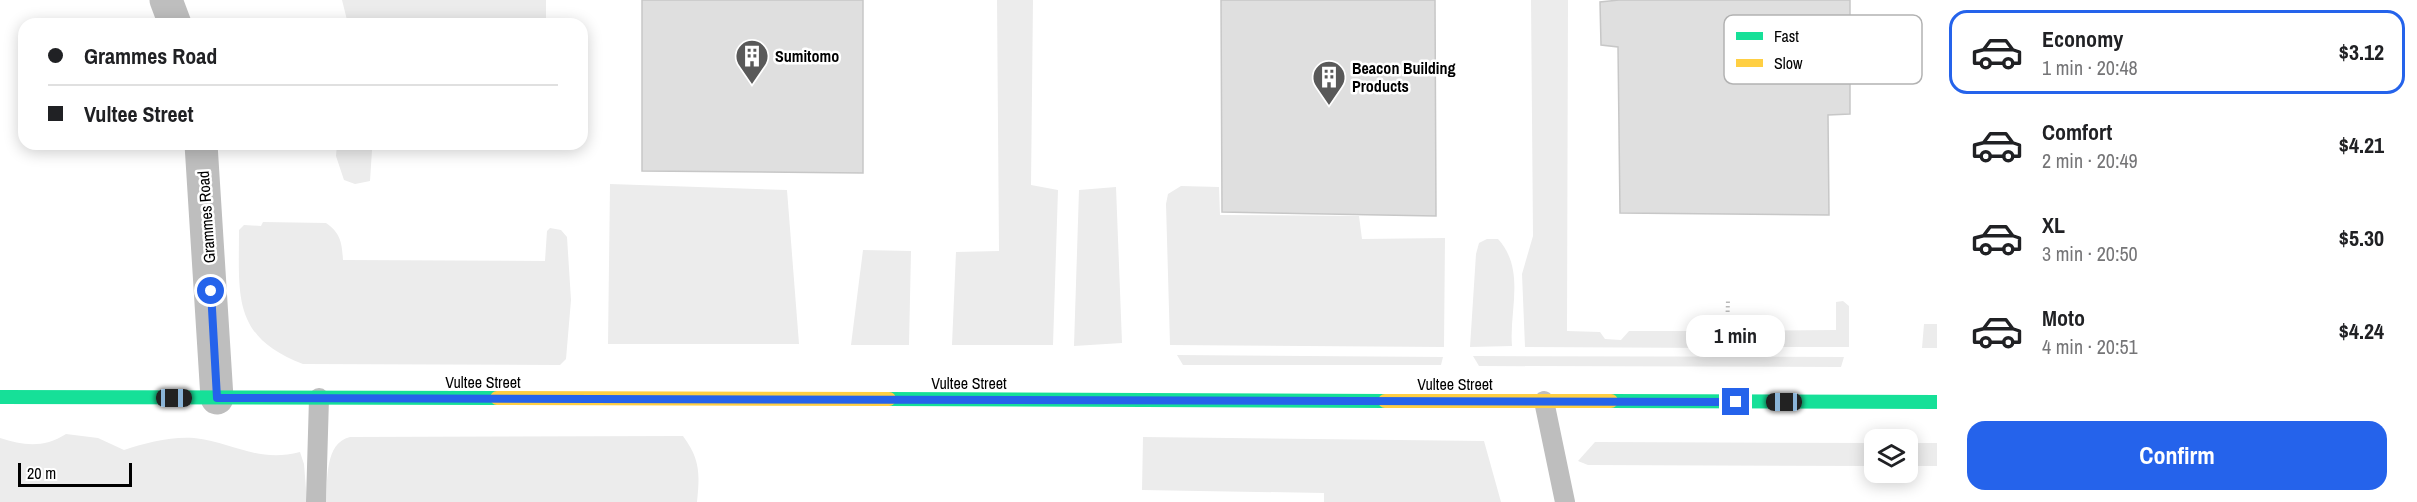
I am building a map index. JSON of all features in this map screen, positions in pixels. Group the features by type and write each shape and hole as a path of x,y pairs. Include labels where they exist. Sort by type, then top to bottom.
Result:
{"street":[{"path":"166,0 173,18"},
{"name":"Grammes Road","path":"201,150 217,398"},
{"name":"Vultee Street","path":"0,397 1937,402"}],"lane":[{"path":"316,502 319,398"},
{"path":"1544,401 1565,502"}],"path":[{"path":"1727,330 1728,300"}],"shaded area":[{"path":"342,0 546,0 546,18 346,18"},
{"path":"997,0 1033,0 1031,185 1058,190 1053,345 952,345 956,252 999,251"},
{"path":"1531,0 1568,0 1567,331 1600,332 1605,339 1621,340 1629,331 1721,331 1720,348 1525,347 1522,274 1533,236"},
{"path":"336,150 372,150 370,181 355,184 344,180 336,156"},
{"path":"610,184 787,190 799,344 608,344"},
{"path":"1181,186 1219,187 1220,215 1359,216 1362,239 1445,238 1444,347 1170,345 1166,204 1168,194"},
{"path":"1116,187 1122,343 1074,346 1079,190"},
{"path":"263,222 326,223 340,239 343,260 545,261 547,231 550,228 561,230 567,237 571,300 566,359 560,365 303,364 280,353 263,341 244,312 239,275 239,230 244,225 261,226"},
{"path":"1487,239 1498,239 1507,251 1512,264 1514,291 1512,346 1470,347 1476,254 1479,243"},
{"path":"863,250 911,251 909,345 851,345"},
{"path":"1843,301 1849,306 1849,347 1734,347 1735,331 1836,330 1836,302"},
{"path":"1924,324 1937,324 1937,348 1922,348"},
{"path":"1177,355 1443,357 1441,365 1183,365"},
{"path":"1473,356 1844,357 1841,367 1479,366"},
{"path":"66,434 98,438 124,450 159,441 194,438 259,454 285,455 300,452 304,464 307,502 0,502 0,438 17,443 42,444"},
{"path":"683,436 696,459 697,502 326,502 329,464 332,455 342,441 350,437"},
{"path":"1143,437 1484,441 1501,502 1324,502 1324,493 1142,490"},
{"path":"1595,442 1864,443 1864,466 1588,465 1578,461"},
{"path":"1918,443 1937,443 1937,466 1918,466"}],"building":[{"name":"Sumitomo","path":"642,0 863,0 863,173 642,171"},
{"name":"Beacon Building Products","path":"1221,0 1435,0 1436,216 1222,212"},
{"path":"1619,0 1850,0 1850,15 1724,15 1724,84 1850,84 1850,114 1828,115 1829,215 1620,213 1618,47 1601,45 1600,2"}],"traffic: fast":[{"path":"0,397 497,398"},
{"path":"889,399 1385,401"},
{"path":"1611,401 1937,402"}],"traffic: slow":[{"path":"497,398 889,399"},
{"path":"1385,401 1611,401"}],"place":[{"name":"Sumitomo","path":"752,85"},
{"name":"Beacon Building Products","path":"1329,106"}],"route":[{"path":"211,291 217,398 1736,402"}]}
